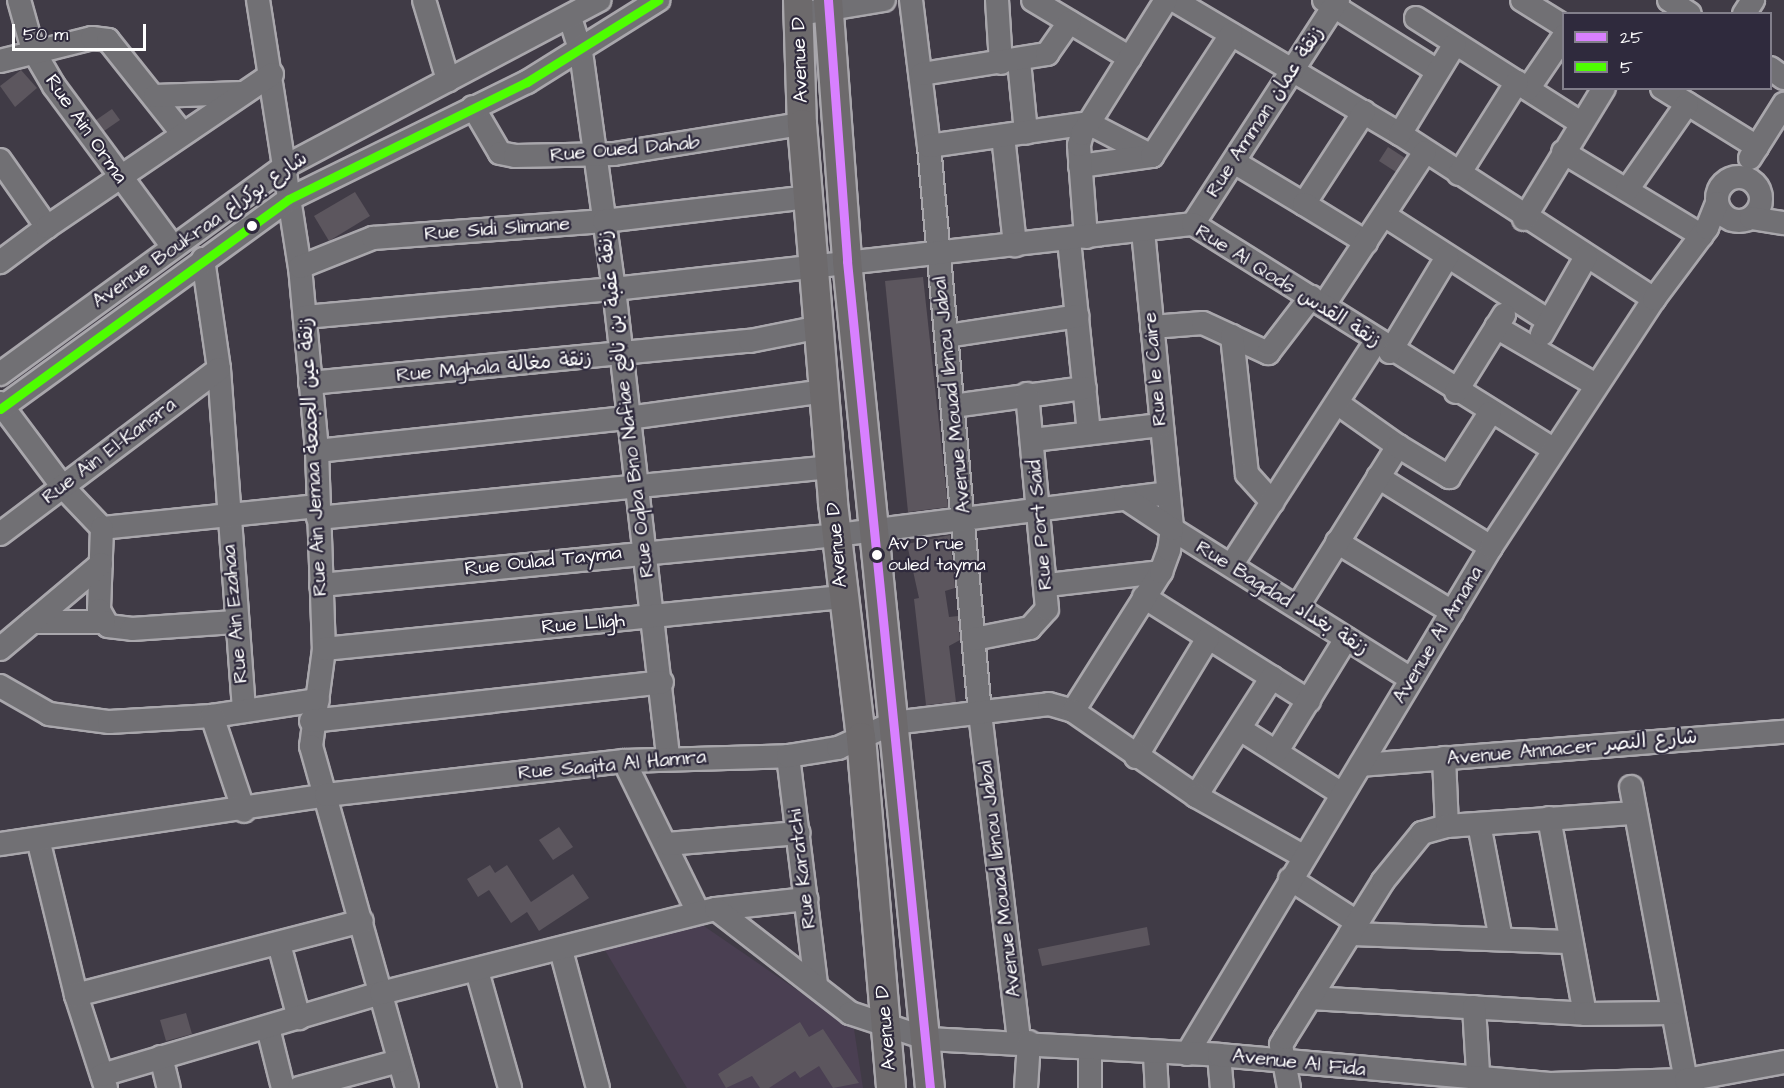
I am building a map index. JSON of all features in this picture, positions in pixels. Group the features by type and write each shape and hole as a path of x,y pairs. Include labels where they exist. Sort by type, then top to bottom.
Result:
{"main road":[{"name":"Avenue D","path":"829,5 847,261 892,723 928,1039 930,1088"},
{"name":"Avenue D","path":"799,7 802,124 842,597 861,737 891,1088"}],"street":[{"name":"Rue Ain Orma","path":"19,0 33,50 118,177 173,247"},
{"path":"424,0 448,80"},
{"name":"Avenue Boukraa شارع بوكراع","path":"0,374 284,167 570,18 600,0"},
{"name":"Avenue Boukraa شارع بوكراع","path":"1,406 289,199 581,52 658,0"},
{"path":"799,7 884,0"},
{"name":"Avenue Mouad Ibnou Jabal","path":"911,0 922,74 929,146 980,713 1024,1042 1026,1088"},
{"path":"997,0 1026,133"},
{"path":"1034,0 1130,58"},
{"path":"1089,433 1077,316 1079,145 1088,123 1166,0"},
{"path":"1174,0 1400,134 1524,219 1654,299"},
{"path":"1522,0 1562,25"},
{"path":"1669,0 1687,12"},
{"name":"Rue Ain Jemaa زنقة عين الجمعة","path":"261,1 300,267 317,451 317,512 324,649 311,746 362,921 407,1088"},
{"path":"1332,2 1437,71"},
{"name":"Rue Amman زنقة عمان","path":"1193,224 1294,70 1332,2"},
{"path":"1398,46 1422,9 1455,44 1581,123"},
{"name":"Rue Oqba Bno Nafiae زنقة عقبة بن نافع","path":"570,18 581,52 614,289 642,550 662,682 668,757"},
{"path":"922,74 1010,62 1051,51 1069,21"},
{"path":"1080,166 1152,156 1231,35"},
{"path":"1459,174 1523,86 1562,37"},
{"path":"0,61 33,50 92,38 108,40 155,96 182,134"},
{"path":"1400,134 1455,44"},
{"path":"0,262 118,177 272,74"},
{"path":"1524,219 1603,90"},
{"path":"1665,90 1754,152"},
{"path":"155,96 245,93"},
{"path":"1627,190 1687,104"},
{"name":"Avenue Al Amana","path":"1743,219 1754,152 1784,104"},
{"name":"Rue Oued Dahab","path":"473,107 500,153 596,155 706,143 802,124"},
{"path":"1304,204 1364,112"},
{"path":"929,146 1088,123 1152,156"},
{"path":"1003,136 1015,245"},
{"path":"1152,327 1203,323 1271,353 1366,242 1425,152"},
{"path":"1563,153 1705,232 1743,219 1782,222"},
{"path":"0,160 47,227"},
{"path":"1234,162 1366,242"},
{"path":"1750,184 1782,222"},
{"name":"Avenue Al Amana","path":"1187,1054 1303,856 1361,765 1491,548 1654,299 1705,232 1717,203 1721,186 1750,184"},
{"name":"Rue Sidi Slimane","path":"300,267 373,238 604,221 808,197"},
{"path":"1717,203 1743,219"},
{"path":"1384,215 1550,321"},
{"name":"Rue Al Qods زنقة القدس","path":"305,317 614,289 815,264 939,254 1193,224 1317,301 1455,392 1554,450"},
{"name":"Rue le Caire","path":"1143,231 1160,425 1170,509"},
{"path":"1232,564 1337,403 1383,346 1447,257"},
{"path":"1533,349 1586,257"},
{"name":"Rue Ain Ezahaa","path":"203,259 219,369 227,517 244,711"},
{"path":"1455,392 1515,299"},
{"path":"947,336 1077,316"},
{"name":"Rue Mghala زنقة مغالة","path":"310,383 750,341 820,327"},
{"path":"1496,327 1596,385"},
{"path":"1232,336 1247,474 1272,502"},
{"name":"Rue Ain El-Kansra","path":"0,534 219,369"},
{"path":"953,406 1027,394 1084,388"},
{"path":"317,451 628,418 825,391"},
{"name":"Rue Port Said","path":"974,639 1036,624 1047,609 1048,585 1027,394"},
{"path":"1337,403 1398,446 1449,477"},
{"path":"1,406 62,486 102,528 99,610 104,622"},
{"path":"1430,509 1490,413"},
{"path":"1033,440 1160,425"},
{"path":"1298,606 1398,446"},
{"path":"102,528 317,512 831,467"},
{"path":"1378,477 1491,548"},
{"path":"837,535 1040,512 1125,498 1170,509 1161,572 1073,711 1136,757 1196,796 1303,856"},
{"name":"Rue Bagdad زنقة بغداد","path":"1125,498 1170,509 1232,564 1411,679"},
{"name":"Rue Oulad Tayma","path":"321,585 642,550 837,535"},
{"path":"1337,542 1452,612"},
{"path":"0,649 101,564"},
{"path":"1048,585 1161,572"},
{"name":"Rue Lligh","path":"324,649 654,618 842,597"},
{"path":"1144,597 1309,701"},
{"path":"32,622 104,622 132,629 235,622"},
{"path":"1136,757 1208,638"},
{"path":"1277,751 1346,639"},
{"path":"1196,796 1272,677"},
{"path":"0,686 49,714 72,719 109,722 212,716 244,711 315,711 662,682"},
{"name":"Rue Saqita Al Hamra","path":"0,844 244,811 326,795 624,761 668,757 788,756 838,748 892,723 1049,704 1073,711"},
{"path":"212,716 244,811"},
{"path":"1239,729 1342,794"},
{"name":"Avenue Annacer شارع النصر","path":"1361,765 1784,732"},
{"name":"Rue Karatchi","path":"788,756 816,983"},
{"path":"1444,758 1447,826"},
{"path":"624,761 667,844 706,909"},
{"path":"1631,787 1672,1013 1673,1083"},
{"path":"1289,1088 1286,1061 1281,1045 1354,928 1414,840 1429,830 1447,826 1635,813"},
{"path":"1550,818 1570,942 1585,1014"},
{"path":"1479,824 1501,939"},
{"path":"667,844 799,833"},
{"path":"38,838 76,995 104,1081 161,1057 268,1028 381,993 561,950 706,909 806,898"},
{"path":"1290,879 1354,928 1570,942"},
{"name":"Avenue Al Fida","path":"706,909 816,983 839,1006 885,1028 928,1039 1024,1042 1155,1055 1219,1055 1286,1061 1355,1079 1551,1086 1728,1081 1784,1062"},
{"path":"76,995 362,921"},
{"path":"279,944 299,1018"},
{"path":"561,950 598,1088"},
{"path":"477,971 510,1088"},
{"path":"1310,998 1585,1014 1672,1013"},
{"path":"1474,1007 1478,1084"},
{"path":"268,1028 283,1088"},
{"path":"1090,1050 1090,1088"},
{"path":"1155,1055 1157,1088"},
{"path":"1219,1055 1222,1088"},
{"path":"161,1057 169,1088"},
{"path":"299,1088 399,1061"}],"shaded area":[{"path":"698,922 854,1029 863,1088 687,1088 603,947"}],"building":[{"path":"21,70 37,88 15,107 0,86"},
{"path":"112,109 120,120 104,131 96,120"},
{"path":"1388,147 1405,158 1396,172 1379,161"},
{"path":"355,192 370,216 329,241 314,216"},
{"path":"923,277 948,507 908,512 885,281"},
{"path":"950,535 955,588 945,591 949,617 958,616 960,640 949,646 956,702 926,705 914,599 919,598 907,544"},
{"path":"559,827 573,847 553,860 539,840"},
{"path":"490,865 495,873 507,865 531,902 573,874 589,898 539,931 527,912 511,923 489,890 478,897 467,879"},
{"path":"1147,927 1150,945 1042,966 1038,949"},
{"path":"186,1013 192,1034 166,1041 160,1020"},
{"path":"800,1022 809,1037 823,1029 859,1083 833,1088 819,1066 800,1078 795,1071 769,1088 760,1088 752,1076 726,1088 718,1074"}],"transit line":[{"name":"5","path":"0,409 289,199 527,82 658,0"},
{"name":"25","path":"828,0 847,261 930,1088"}],"place":[{"name":"Av D rue ouled tayma","path":"877,555"}]}
